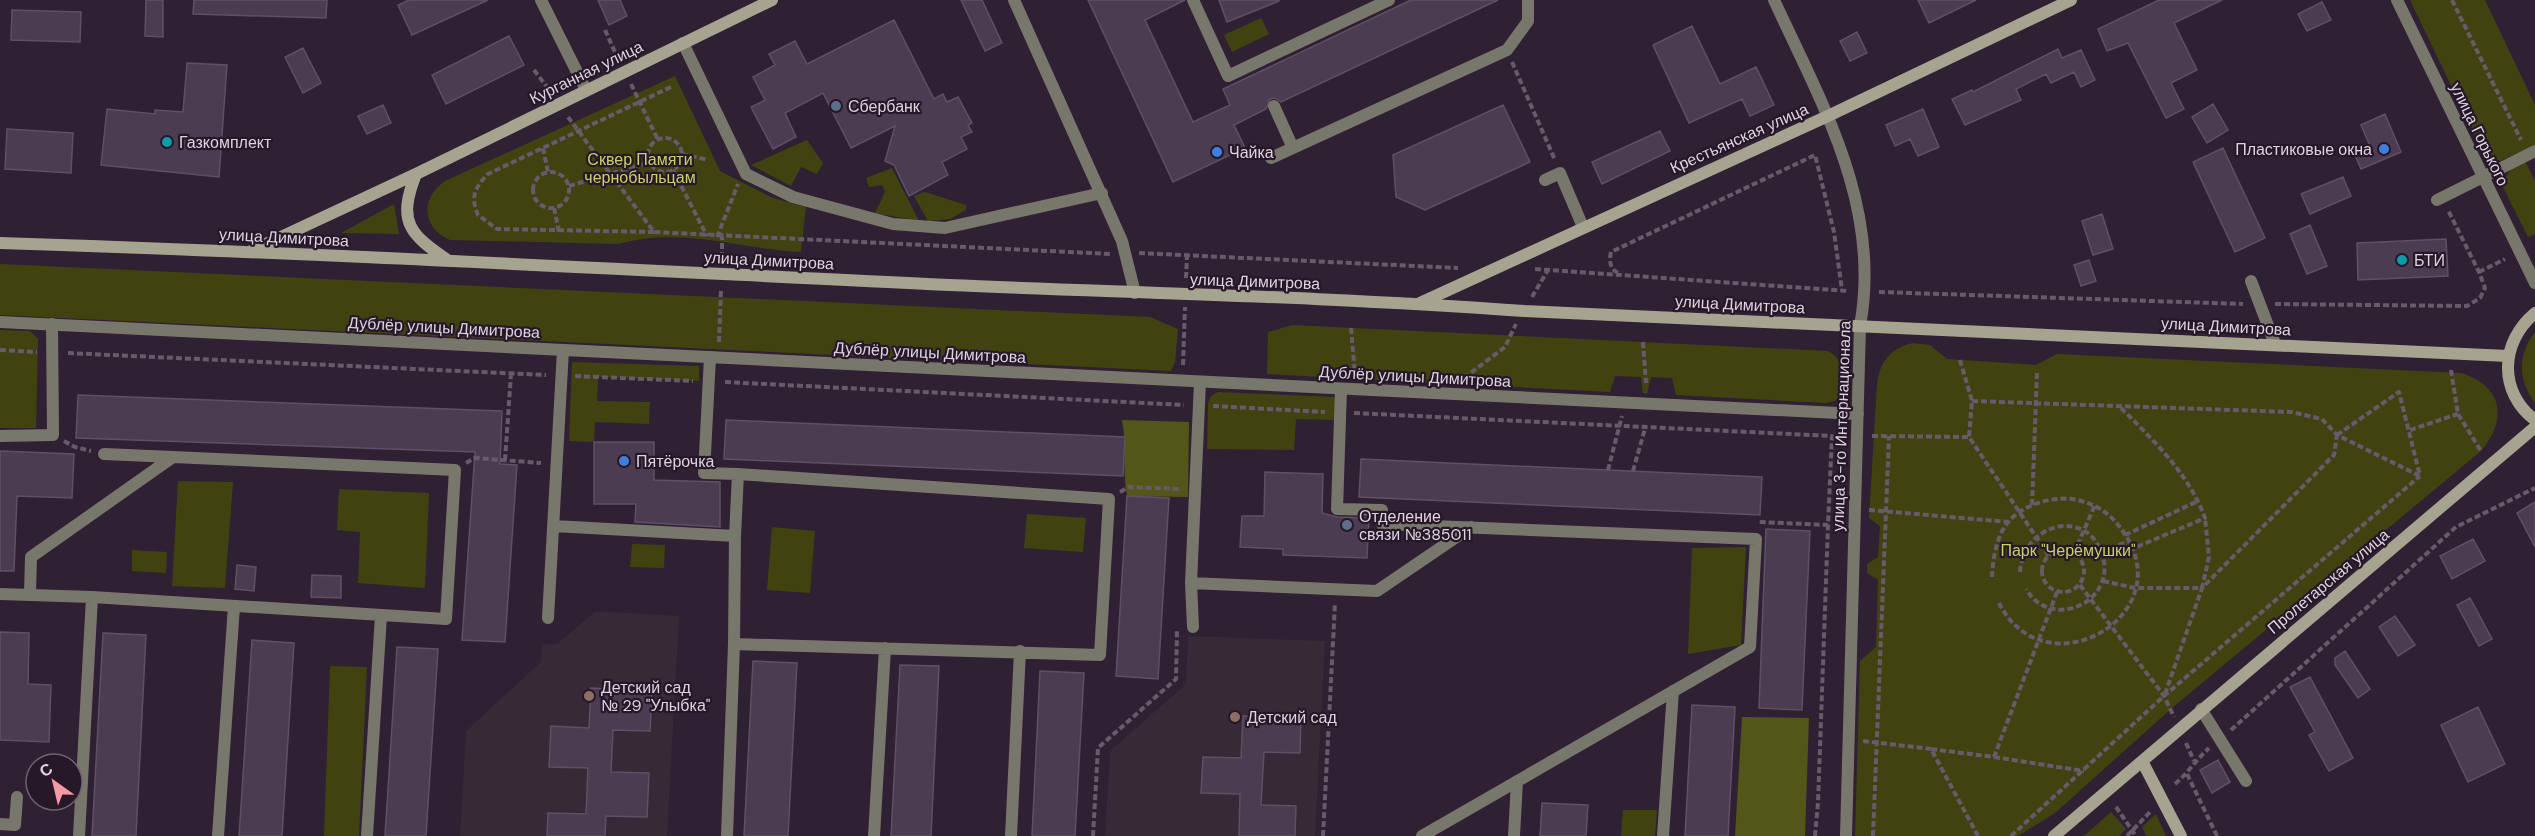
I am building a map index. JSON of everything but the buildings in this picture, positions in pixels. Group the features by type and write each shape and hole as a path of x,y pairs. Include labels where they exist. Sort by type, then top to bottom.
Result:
{"main road":[{"name":"Курганная улица","path":"252,251 416,174 772,0"},
{"name":"Крестьянская улица","path":"1419,303 1828,116 2071,0"},
{"path":"416,174 406,205 408,223 417,238 450,262"},
{"name":"улица Димитрова","path":"0,243 252,251 1135,293 1419,303 1524,311 2508,356"},
{"path":"2535,313 2518,331 2508,356 2508,375 2513,394 2535,420"},
{"name":"Пролетарская улица","path":"2054,836 2535,427"},
{"path":"2142,761 2181,836"}],"street":[{"path":"541,0 586,90"},
{"path":"1014,0 1102,193 1126,252 1135,293"},
{"path":"1193,0 1228,76 1255,68 1389,0"},
{"path":"1271,158 1508,50 1527,21 1528,0"},
{"name":"улица 3-го Интернационала","path":"1774,0 1845,156 1862,231 1866,292 1860,326 1846,836"},
{"name":"улица Горького","path":"2397,0 2535,283"},
{"path":"683,43 746,174 793,197 893,224 945,228 1102,193"},
{"path":"1274,106 1293,148"},
{"path":"2441,203 2482,177 2532,153"},
{"path":"1545,180 1560,173 1583,227"},
{"path":"2251,281 2275,344"},
{"name":"Дублёр улицы Димитрова","path":"0,322 1858,414"},
{"path":"0,436 53,435 52,324"},
{"path":"548,618 563,350"},
{"path":"714,357 709,381 704,473 1109,499 1100,655 734,644"},
{"path":"1194,621 1191,583 1200,382"},
{"path":"1341,388 1337,508 1382,510 1382,524 1756,539 1750,647 1422,836"},
{"path":"0,594 92,597 446,619 455,470 104,454"},
{"path":"30,594 31,557 173,457"},
{"path":"727,836 738,474"},
{"path":"554,526 735,536"},
{"path":"1191,583 1377,591 1471,527"},
{"path":"79,836 92,597"},
{"path":"218,836 234,606"},
{"path":"367,836 381,616"},
{"path":"874,836 885,648"},
{"path":"1011,836 1020,651"},
{"path":"1664,836 1673,691"},
{"path":"2201,709 2246,781"},
{"path":"1514,836 1517,781"},
{"path":"0,824 15,825 16,797"}],"path":[{"path":"2452,0 2532,153"},
{"path":"1508,50 1560,173"},
{"path":"654,232 559,232 497,229 478,215 473,200 476,188 488,174 673,86"},
{"path":"660,139 676,142 682,154 681,163 673,170 662,171 650,162 651,146 660,139"},
{"path":"543,148 548,172"},
{"path":"682,154 708,160"},
{"path":"1621,275 1613,271 1610,261 1611,252 1815,155 1834,232 1842,290"},
{"path":"569,186 650,162"},
{"path":"673,170 707,236"},
{"path":"548,172 561,175 569,186 566,201 554,208 538,203 532,193 535,180 548,172"},
{"path":"714,357 722,274 719,237 738,184"},
{"path":"1527,269 1866,292 2260,304 2467,306 2480,298 2485,288 2479,272 2441,203"},
{"path":"554,208 559,232"},
{"path":"1182,405 1187,255"},
{"path":"2479,272 2505,259"},
{"path":"1458,268 1494,268"},
{"path":"1443,394 1505,347 1548,269"},
{"path":"1351,328 1355,378"},
{"path":"1643,342 1646,383"},
{"path":"0,350 709,381"},
{"path":"1960,360 1972,401 1969,437 2034,537 2049,556"},
{"path":"2451,370 2458,414 2481,451"},
{"path":"2032,505 2037,373"},
{"path":"505,460 511,374"},
{"path":"2103,581 2135,588 2202,588 2334,455 2337,435 2399,392 2420,476"},
{"path":"1972,401 2121,408 2291,412 2322,419 2337,435 2420,476"},
{"path":"1608,470 1622,426 1623,403"},
{"path":"1634,471 1646,427 1646,404"},
{"path":"2121,408 2164,452 2198,501 2205,518 2209,557 2202,588 2164,696"},
{"path":"1413,416 1421,410"},
{"path":"2410,430 2458,414"},
{"path":"53,435 75,447 104,454"},
{"path":"1832,436 1969,437"},
{"path":"1873,836 1888,436"},
{"path":"455,470 475,458 557,465"},
{"path":"2011,836 2164,696 2420,476"},
{"path":"1109,499 1129,487 1195,489"},
{"path":"2175,784 2187,774 2194,761 2347,628 2456,527 2535,488"},
{"path":"1992,578 1993,554 2009,522 2032,505 2055,499 2075,499 2095,505 2115,518 2134,548 2137,574 2135,588 2122,616 2110,628 2094,638 2075,643 2055,644 2037,639 2020,630 2006,617 1999,603"},
{"path":"2125,535 2198,501"},
{"path":"2074,553 2095,505"},
{"path":"1869,510 2009,522"},
{"path":"2134,548 2205,518"},
{"path":"1815,836 1828,525"},
{"path":"2020,572 2026,548 2034,537 2059,526 2072,527 2084,532 2102,552 2103,581 2091,600 2079,608 2065,611 2050,609 2032,598 2026,589"},
{"path":"2102,552 2129,541"},
{"path":"2061,550 2074,553 2084,567 2080,585 2069,592 2057,592 2043,579 2042,566 2049,556 2061,550"},
{"path":"2080,585 2110,628 2164,696 2194,761"},
{"path":"1323,836 1335,589"},
{"path":"1994,757 2037,639 2057,592"},
{"path":"1093,836 1098,748 1176,680 1177,628 1194,621"},
{"path":"1858,741 1994,757 2084,771"},
{"path":"1931,749 1978,836"},
{"path":"2187,774 2217,836"},
{"path":"2116,807 2136,836"},
{"path":"2127,836 2152,810"}],"shaded area":[{"name":"Детский сад № 29 \"Улыбка\"","path":"596,611 679,616 667,836 460,836 466,731 541,662 542,644 557,644"},
{"name":"Детский сад","path":"1188,636 1325,641 1315,836 1105,836 1110,751 1186,684"}],"green space":[{"path":"2410,0 2485,0 2535,105 2535,145 2500,161 2485,156"},
{"path":"1261,18 1269,34 1232,52 1224,35"},
{"name":"Сквер Памяти чернобыльцам","path":"675,76 720,171 773,198 806,207 801,252 710,240 664,237 619,244 450,240 434,228 430,221 428,204 431,196 445,181"},
{"path":"807,140 823,163 817,174 801,167 791,186 751,165"},
{"path":"2524,159 2535,181 2535,234 2528,237 2502,185 2512,166"},
{"path":"892,168 919,221 875,213 885,192 882,185 869,187 866,178"},
{"path":"925,192 966,205 966,210 950,219 928,221 914,196"},
{"path":"394,204 399,234 341,233"},
{"path":"0,264 1150,317 1178,329 1175,362 1171,371 0,315"},
{"path":"1292,325 1828,351 1843,366 1846,388 1835,401 1826,403 1676,395 1672,378 1651,377 1647,394 1643,393 1641,377 1615,376 1610,392 1267,374 1268,332"},
{"path":"0,330 30,331 38,339 36,428 0,428"},
{"path":"2535,332 2535,403 2525,386 2522,368 2525,350"},
{"name":"Парк \"Черёмушки\"","path":"1913,343 1930,345 1947,359 2036,365 2057,354 2461,373 2486,386 2497,405 2498,416 2490,439 2481,451 2172,708 2055,813 2018,836 1855,836 1860,661 1876,647 1878,580 1867,573 1867,564 1878,557 1880,526 1869,518 1877,384 1881,369 1892,352"},
{"path":"572,362 699,366 699,381 598,377 597,401 650,402 649,424 595,422 594,442 569,441"},
{"path":"1218,392 1335,397 1335,420 1296,419 1294,450 1207,449 1208,403 1211,396"},
{"path":"1122,420 1189,422 1188,497 1127,496"},
{"path":"178,481 233,482 225,588 172,586"},
{"path":"339,489 429,493 425,588 358,583 360,532 337,530"},
{"path":"1027,514 1086,518 1083,552 1024,548"},
{"path":"772,527 815,531 810,593 767,590"},
{"path":"632,544 665,545 664,568 630,567"},
{"path":"1746,547 1741,645 1688,654 1692,548"},
{"path":"132,550 167,552 166,573 132,571"},
{"path":"330,666 367,667 359,836 324,836"},
{"path":"1742,717 1809,718 1805,836 1735,836"},
{"path":"1623,810 1657,810 1655,836 1621,836"},
{"path":"2111,812 2126,829 2119,836 2084,836"},
{"path":"2156,814 2166,836 2146,836 2142,827"}],"place":[{"name":"Сбербанк","path":"836,106"},
{"name":"Газкомплект","path":"167,142"},
{"name":"Пластиковые окна","path":"2384,149"},
{"name":"Чайка","path":"1217,152"},
{"name":"БТИ","path":"2402,260"},
{"name":"Пятёрочка","path":"624,461"},
{"name":"Отделение связи №385011","path":"1347,525"},
{"name":"Детский сад № 29 \"Улыбка\"","path":"589,696"},
{"name":"Детский сад","path":"1235,717"}]}
